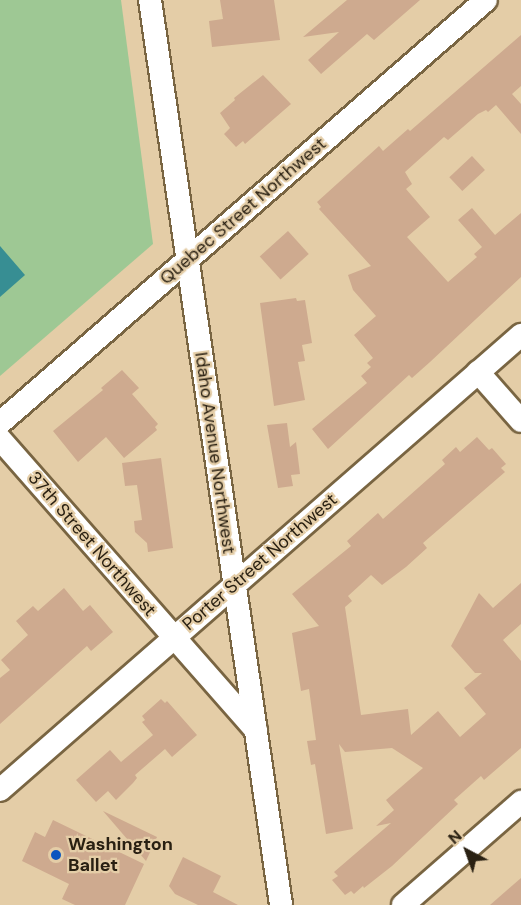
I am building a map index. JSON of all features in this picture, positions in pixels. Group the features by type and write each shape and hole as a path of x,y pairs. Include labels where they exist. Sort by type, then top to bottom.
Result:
{"street":[{"name":"Idaho Avenue Northwest","path":"150,0 281,905"},
{"name":"Quebec Street Northwest","path":"0,423 486,0"},
{"name":"Porter Street Northwest","path":"0,790 521,335"},
{"path":"478,372 521,421"},
{"name":"37th Street Northwest","path":"0,439 256,730"},
{"path":"403,905 521,802"}],"green space":[{"path":"0,0 121,0 153,244 0,376"}],"water":[{"path":"0,246 25,275 0,297"}],"building":[{"path":"220,0 274,0 280,40 212,47 209,21 223,19"},
{"path":"347,0 420,0 374,40 367,34 321,74 308,60 339,32 303,37"},
{"path":"521,35 521,86 512,94 521,104 521,134 496,105 488,112 486,110 478,114 448,140 444,137 405,172 412,184 406,189 430,217 407,237 448,282 477,257 474,254 482,247 458,220 472,208 495,235 521,213 521,277 430,362 412,378 409,375 328,449 312,429 367,383 361,376 371,367 367,363 373,358 354,335 376,316 353,290 348,275 371,266 319,209 321,207 317,202 379,146 383,151 408,129 410,131"},
{"path":"263,75 291,104 245,144 243,141 236,147 224,134 230,128 220,113 235,100 234,98"},
{"path":"472,156 485,170 462,191 449,177"},
{"path":"288,231 309,254 281,279 260,256"},
{"path":"296,298 297,301 305,300 312,343 302,345 305,361 298,362 305,400 274,406 260,303"},
{"path":"122,370 139,388 132,394 158,424 155,427 157,430 124,458 106,437 78,462 53,431 103,390 101,388"},
{"path":"287,423 290,447 296,442 300,474 291,475 293,486 278,488 267,425"},
{"path":"477,437 489,450 492,448 506,464 501,468 505,472 423,543 427,548 406,567 382,585 371,575 348,596 352,601 345,607 361,715 408,709 411,735 438,711 460,737 486,714 464,688 482,673 475,673 451,646 479,593 493,608 521,583 521,624 503,640 521,661 521,748 484,780 481,776 454,800 458,804 392,866 364,888 363,886 354,894 351,891 345,895 332,880 338,876 334,872 391,823 376,826 394,810 386,800 423,768 392,748 345,752 339,744 353,829 326,834 315,764 311,765 307,741 316,740 309,689 301,691 292,633 319,626 292,594 351,546 347,541 378,513 383,519 445,464 442,460 456,447 460,452"},
{"path":"161,458 173,548 148,552 147,543 135,532 134,521 142,520 137,485 125,486 122,463"},
{"path":"64,588 83,611 90,605 113,632 91,651 87,646 0,724 0,678 10,670 1,660 28,635 16,621 33,606 38,611"},
{"path":"161,699 165,703 167,701 197,735 172,757 165,749 135,775 137,778 116,800 108,791 96,802 76,780 110,750 121,762 153,735 142,722 145,720 142,716"},
{"path":"103,811 157,837 146,861"},
{"path":"53,820 144,864 125,905 75,905 62,899 69,884 22,861 35,832 45,837"},
{"path":"183,857 221,876 213,892 238,905 198,905 175,894 169,886"},
{"path":"521,878 521,905 490,905"}],"place":[{"name":"Washington Ballet","path":"56,855"}]}
